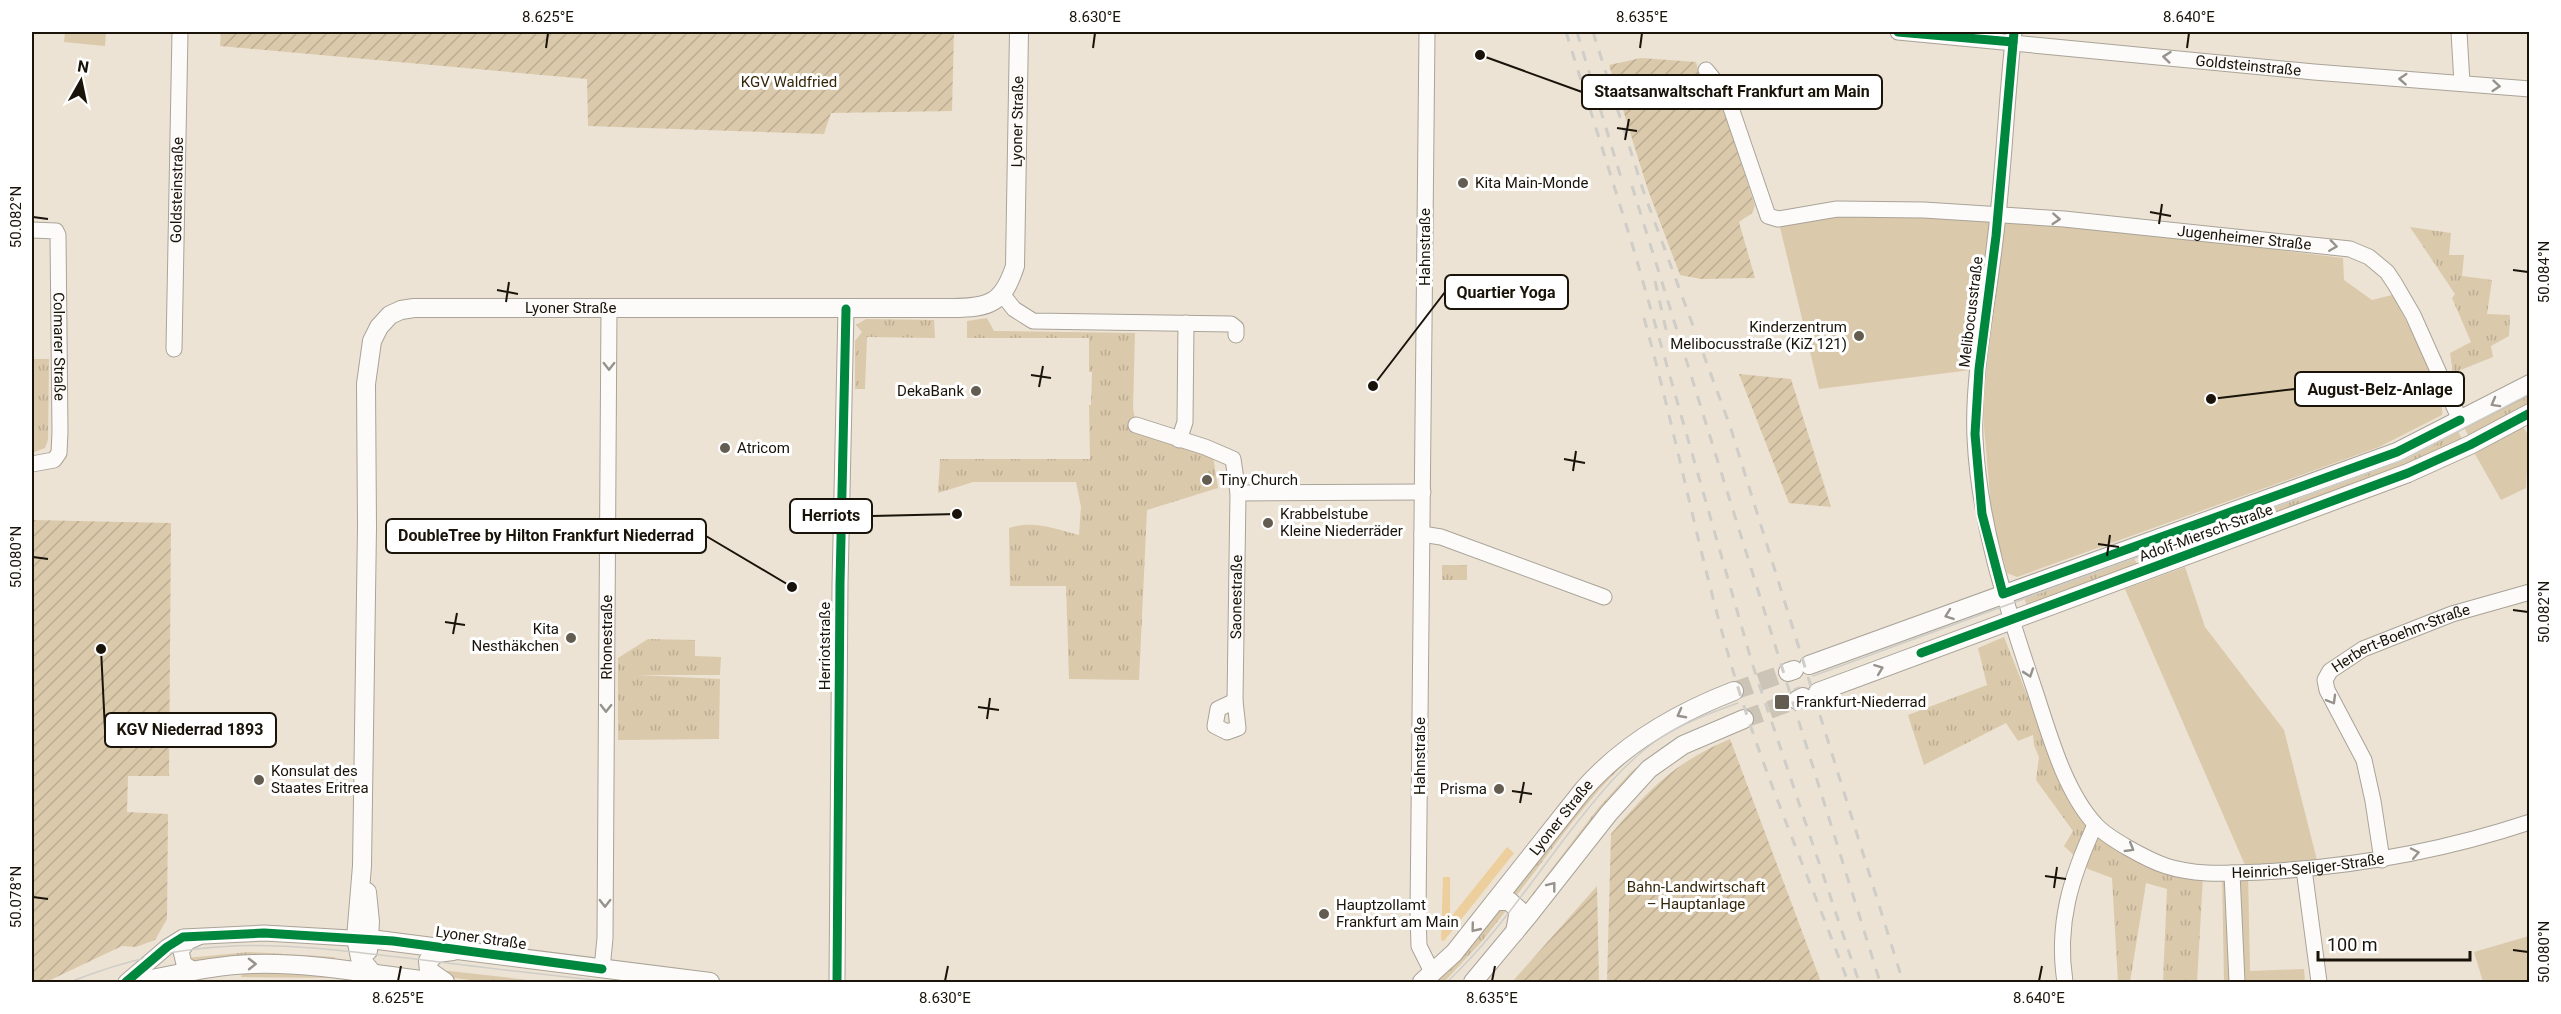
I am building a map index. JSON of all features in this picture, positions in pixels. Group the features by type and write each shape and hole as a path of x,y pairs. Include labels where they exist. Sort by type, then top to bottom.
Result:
{"main road":[{"name":"Lyoner Straße","path":"368,968 363,938 362,866 367,527 365,399 372,341 384,320 401,310 609,307 846,309 981,307 992,303 1002,294 1011,277 1016,254 1019,32"},
{"name":"Adolf-Miersch-Straße","path":"1797,669 2397,452 2529,384"},
{"name":"Adolf-Miersch-Straße","path":"1806,696 2408,474 2470,445 2529,412"},
{"name":"Lyoner Straße","path":"1427,978 1454,953 1583,790 1612,760 1672,719 1734,691"},
{"path":"1473,982 1609,813 1649,769 1683,745 1744,718"},
{"path":"1497,901 1509,901 1519,910 1515,932"},
{"name":"Lyoner Straße","path":"363,938 710,982"},
{"path":"443,982 429,971 428,961 437,953 463,950"},
{"path":"136,982 194,970 254,964 342,970 368,968 443,982"}],"street":[{"name":"Goldsteinstraße","path":"174,349 180,32"},
{"name":"Hahnstraße","path":"1427,32 1418,943 1427,978"},
{"name":"Goldsteinstraße","path":"1898,32 2014,37 2313,72 2529,89"},
{"path":"2459,32 2462,83"},
{"name":"Melibocusstraße","path":"2003,594 1982,514 1975,434 1979,369 1998,215 2014,37"},
{"name":"Jugenheimer Straße","path":"1706,70 1730,105 1768,216 1778,219 1837,208 1880,208 2064,219 2339,247 2361,253 2387,272 2402,295 2460,420"},
{"name":"Colmarer Straße","path":"32,230 56,231 58,235 60,432 59,453 54,460 32,464"},
{"path":"1002,294 1014,309 1033,321 1231,324 1236,328 1236,335"},
{"name":"Rhonestraße","path":"602,969 605,938 609,307"},
{"name":"Herriotstraße","path":"837,982 846,309"},
{"path":"1179,440 1185,422 1186,323"},
{"name":"Saonestraße","path":"1136,424 1233,459 1238,493 1235,701"},
{"path":"1238,493 1423,492"},
{"path":"1422,534 1441,537 1604,597"},
{"name":"Herbert-Boehm-Straße","path":"2382,860 2364,760 2327,690 2325,680 2330,671 2363,650 2425,623 2529,592"},
{"name":"Heinrich-Seliger-Straße","path":"2003,594 2056,755 2074,793 2095,825 2132,850 2166,866 2204,873 2232,873 2304,869 2382,860 2529,822"},
{"path":"2065,982 2061,957 2064,916 2076,867 2095,825"},
{"path":"2304,869 2319,982"},
{"path":"2232,873 2237,982"},
{"path":"126,982 173,942 183,937 264,933 363,938"},
{"path":"194,970 184,964 181,951 188,942 201,935"}],"green space":[{"path":"65,32 106,32 105,46 64,42"},
{"name":"KGV Waldfried","path":"221,32 954,32 952,111 831,113 824,134 588,126 587,79 220,46"},
{"path":"1641,58 1696,62 1700,76 1724,110 1755,206 1752,213 1739,222 1755,278 1701,279 1680,275 1648,190 1609,65"},
{"path":"1880,208 1997,215 2343,258 2344,280 2372,300 2392,295 2431,375 2442,406 2442,415 2379,447 2017,577 2007,573 1992,519 1979,369 1819,389 1778,219"},
{"path":"2410,227 2451,233 2449,255 2464,255 2462,276 2492,280 2487,314 2510,315 2509,336 2491,346 2493,357 2453,373 2450,353 2471,342 2452,298 2455,294"},
{"path":"987,318 994,331 1135,333 1133,408 1137,431 1212,450 1218,488 1147,510 1139,680 1069,679 1066,586 1010,586 1009,528 1036,525 1079,535 1081,507 1076,482 973,482 938,493 940,459 1090,459 1089,405 1091,405 1092,372 1089,372 1089,338 967,338 967,321"},
{"path":"866,319 934,320 935,338 867,337 865,389 855,389 855,341 862,332 856,325"},
{"path":"32,359 49,359 48,440 45,448 32,453"},
{"path":"1739,374 1791,379 1831,507 1789,503"},
{"path":"2529,390 2529,403 2469,437 2463,425"},
{"path":"2523,426 2529,437 2526,488 2501,500 2475,454"},
{"path":"2458,431 2463,441 2401,469 2141,564 2138,556"},
{"path":"32,520 171,523 169,776 128,776 127,812 168,814 167,919 155,940 136,947 122,946 46,982 32,982"},
{"path":"2134,557 2137,565 2027,606 2024,598"},
{"path":"1442,565 1467,565 1467,580 1442,580"},
{"path":"2185,567 2205,627 2284,730 2319,868 2248,873 2250,971 2304,969 2305,982 2224,982 2222,873 2248,872 2125,589"},
{"path":"2004,637 2052,758 2095,825 2203,877 2197,982 2163,982 2167,889 2146,883 2130,982 2118,982 2112,878 2088,869 2064,846 2073,831 2036,780 2039,757 2033,735 2018,741 2006,723 1924,765 1908,715 1987,685 1978,648"},
{"path":"648,639 695,640 695,656 721,657 720,675 639,675 720,679 719,739 618,740 618,658"},
{"path":"1718,702 1720,707 1666,731 1630,758 1578,815 1516,896 1508,894 1566,817 1587,793 1617,765 1648,741"},
{"path":"1725,718 1684,740 1524,913 1523,906 1599,807 1632,771 1668,744"},
{"name":"Bahn-Landwirtschaft – Hauptanlage","path":"1730,739 1821,982 1607,982 1611,834 1664,778 1693,758"},
{"path":"1597,886 1599,982 1512,982"},
{"path":"1508,908 1483,940 1445,981 1432,982 1498,909"},
{"path":"2529,936 2529,982 2483,982 2474,952"},
{"path":"249,952 335,957 334,961 247,955 194,963 187,958"},
{"path":"431,969 547,982 487,982 438,976"},
{"path":"244,970 338,977 338,978 241,977"}],"shaded area":[{"path":"1507,847 1514,853 1444,941 1441,940 1443,877 1450,877 1450,918"}],"tunnel":[{"path":"1734,691 1788,672"},
{"path":"1744,719 1797,700"}],"tram line":[{"path":"1813,676 2403,460 2530,394"},
{"path":"1794,689 1800,687"},
{"path":"1447,982 1495,930 1588,808 1633,760 1659,739 1678,728 1738,703"},
{"path":"70,982 116,965 160,954 245,945 330,949 612,982"}],"railway":[{"path":"1566,32 1633,247 1752,663 1859,982"},
{"path":"1577,32 1622,181"},
{"path":"1593,32 1644,193 1730,426 1903,982"},
{"path":"1632,186 1880,982"},
{"path":"1655,281 1667,334"},
{"path":"1644,318 1714,603 1741,697 1779,805 1848,982"}],"cycle path":[{"path":"1898,32 2013,42"},
{"path":"2014,32 1996,236 1979,369 1975,434 1982,514 2003,594 2397,452 2460,420"},
{"path":"837,982 840,584 846,309"},
{"path":"1921,653 2408,473 2470,445 2530,413"},
{"path":"126,982 167,947 183,937 264,933 393,941 602,969"}],"place":[{"name":"Staatsanwaltschaft Frankfurt am Main","path":"1480,55"},
{"name":"Kita Main-Monde","path":"1463,183"},
{"name":"Kinderzentrum Melibocusstraße (KiZ 121)","path":"1859,336"},
{"name":"Quartier Yoga","path":"1373,386"},
{"name":"DekaBank","path":"976,391"},
{"name":"August-Belz-Anlage","path":"2211,399"},
{"name":"Atricom","path":"725,448"},
{"name":"Tiny Church","path":"1207,480"},
{"name":"Herriots","path":"957,514"},
{"name":"Krabbelstube Kleine Niederräder","path":"1268,523"},
{"name":"DoubleTree by Hilton Frankfurt Niederrad","path":"792,587"},
{"name":"Kita Nesthäkchen","path":"571,638"},
{"name":"KGV Niederrad 1893","path":"101,649"},
{"name":"Frankfurt-Niederrad","path":"1782,702"},
{"name":"Konsulat des Staates Eritrea","path":"259,780"},
{"name":"Prisma","path":"1499,789"},
{"name":"Hauptzollamt Frankfurt am Main","path":"1324,914"}]}
